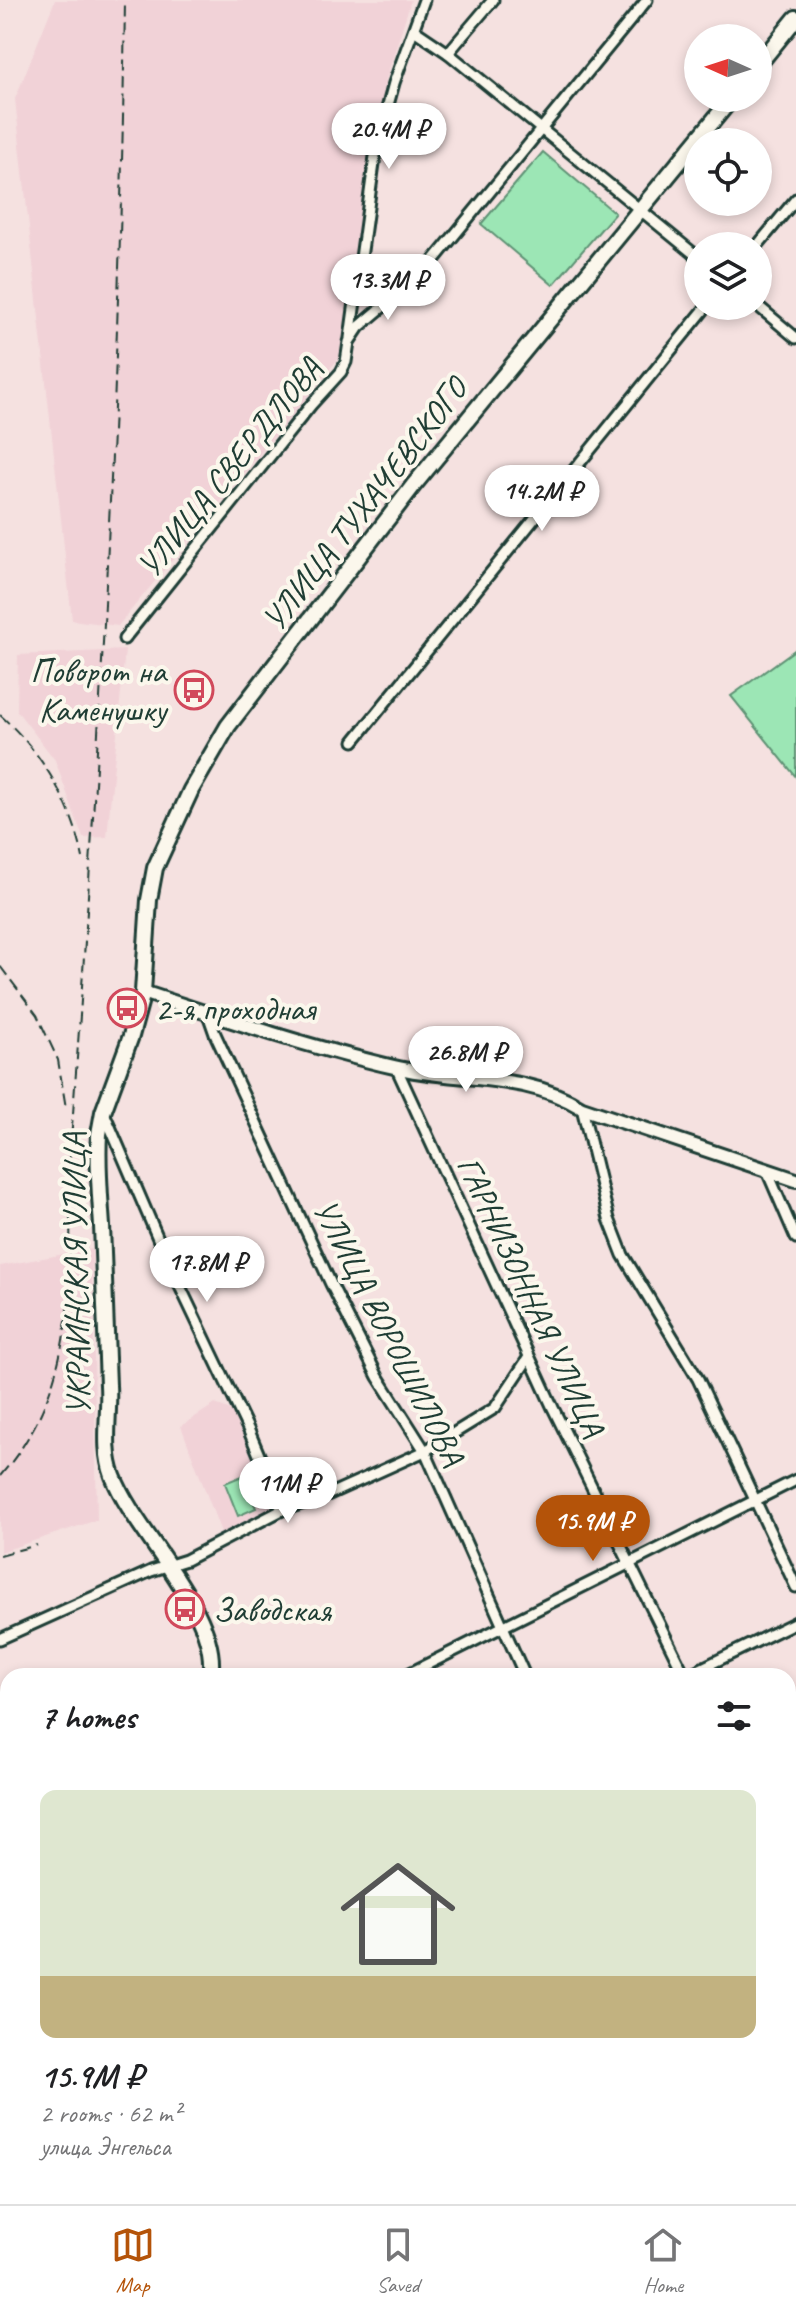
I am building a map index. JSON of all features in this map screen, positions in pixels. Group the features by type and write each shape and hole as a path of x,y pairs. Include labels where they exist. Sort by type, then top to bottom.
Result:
{"main road":[{"path":"772,48 796,18"},
{"name":"УЛИЦА ТУХАЧЕВСКОГО","path":"228,726 413,486 721,112"},
{"name":"УКРАИНСКАЯ УЛИЦА","path":"211,1668 207,1640 170,1566 120,1491 108,1457 109,1392 98,1156 103,1112 131,1036 143,992 149,900 155,868 191,790 228,726"}],"street":[{"path":"349,342 376,149 394,83 424,0"},
{"path":"448,53 493,0"},
{"name":"УЛИЦА СВЕРДЛОВА","path":"124,639 311,405 332,384 346,362 349,342 371,316 425,271 647,0"},
{"path":"414,30 448,53 684,246"},
{"path":"769,232 796,199"},
{"path":"772,318 796,338"},
{"path":"354,741 696,320"},
{"path":"143,992 208,1014 396,1067 529,1085 582,1108 796,1180"},
{"name":"УЛИЦА ВОРОШИЛОВА","path":"208,1014 338,1297 378,1377 425,1451 521,1668"},
{"name":"ГАРНИЗОННАЯ УЛИЦА","path":"396,1067 529,1357 681,1668"},
{"path":"582,1108 609,1219 623,1255 698,1379 796,1587"},
{"path":"103,1112 166,1257 243,1417 282,1510"},
{"path":"767,1171 796,1238"},
{"path":"0,1639 151,1571 220,1544 282,1510 323,1497 425,1451 495,1408 529,1357"},
{"path":"420,1668 796,1480"},
{"path":"701,1668 796,1622"}],"shaded area":[{"path":"55,0 411,0 386,80 339,358 118,626 72,620 15,99"},
{"path":"125,650 107,837 83,838 55,760 17,711 18,655"},
{"path":"92,1249 97,1520 0,1552 0,1266"},
{"path":"215,1404 231,1410 276,1509 222,1535 181,1426"}],"green space":[{"path":"543,152 615,213 553,285 481,224"},
{"path":"796,649 796,777 731,696"},
{"path":"242,1476 256,1508 238,1516 225,1483"}],"railway":[{"path":"69,1168 106,584 118,292 125,0"},
{"path":"0,715 29,745 53,780 71,818 83,858"},
{"path":"0,966 37,1015 58,1060 66,1108"},
{"path":"0,1476 26,1441 45,1404 58,1366 69,1285 69,1160"},
{"path":"0,1555 37,1545"}],"place":[{"name":"Поворот на Каменушку","path":"194,690"},
{"name":"2-я проходная","path":"127,1008"},
{"name":"Заводская","path":"185,1609"}]}
